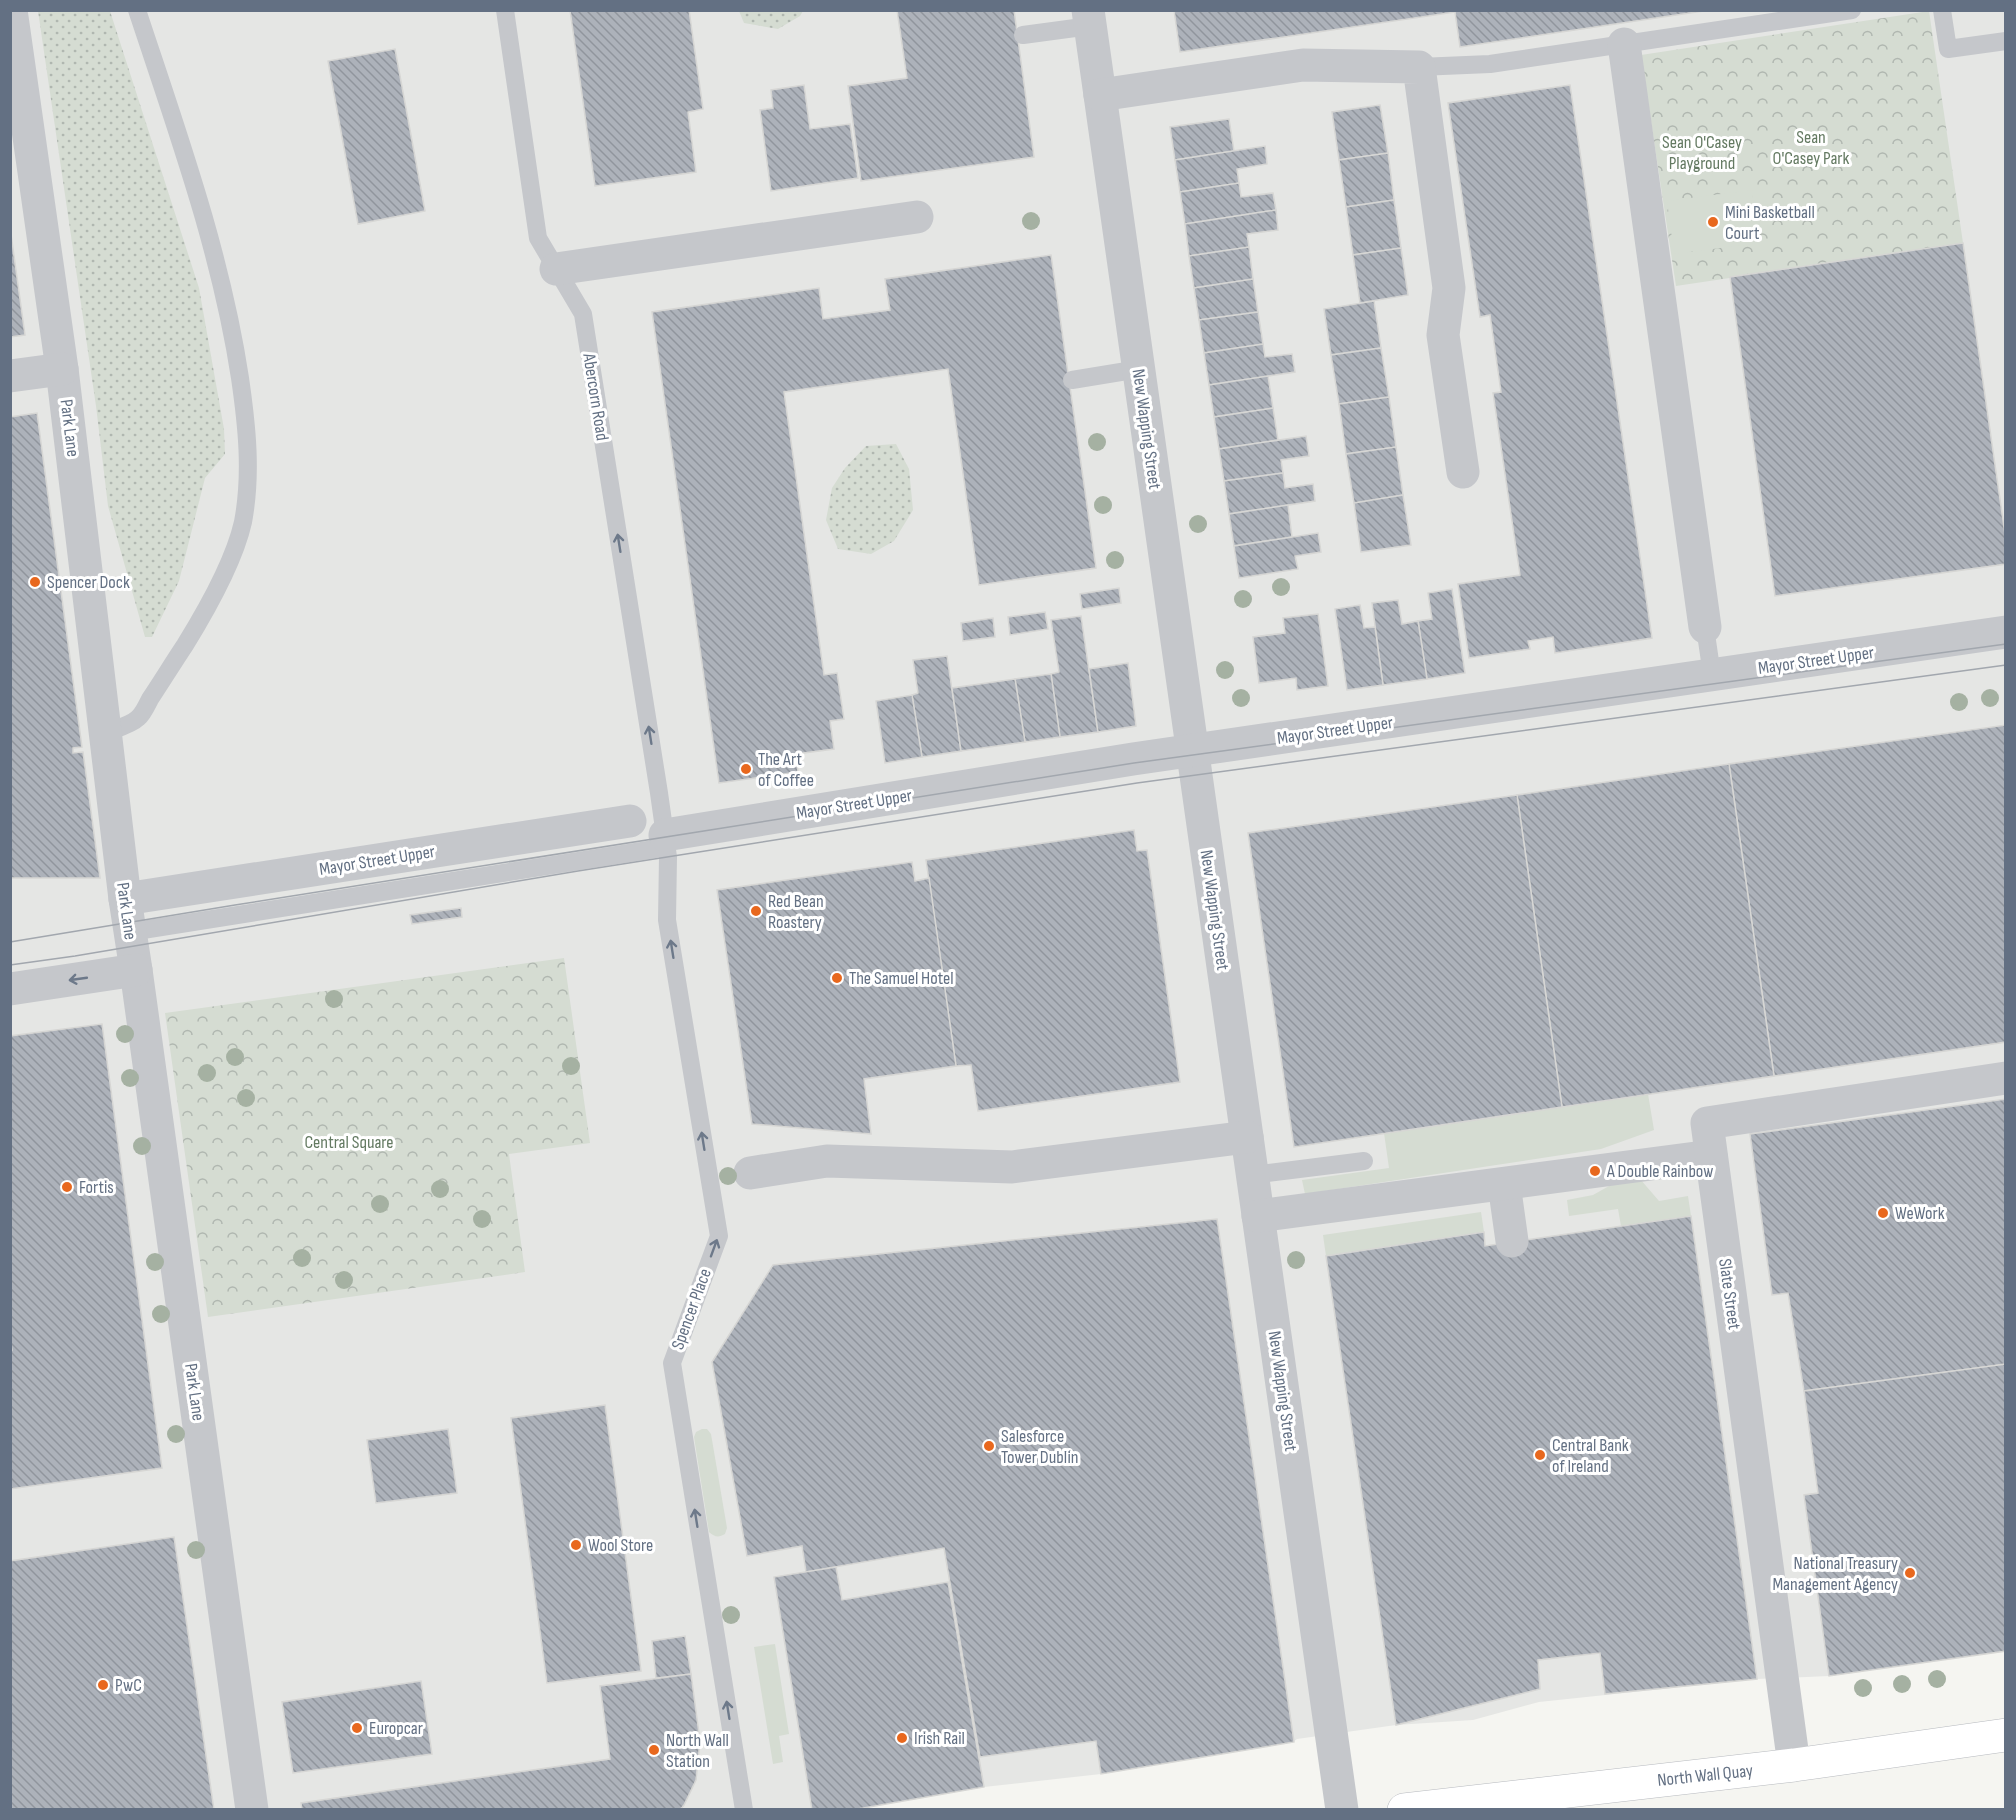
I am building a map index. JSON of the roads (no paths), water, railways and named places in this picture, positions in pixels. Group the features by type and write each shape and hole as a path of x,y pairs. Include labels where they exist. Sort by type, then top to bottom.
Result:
{"main road":[{"name":"North Wall Quay","path":"1404,1809 1794,1765 2006,1735"}],"street":[{"name":"Park Lane","path":"11,10 62,369 125,899 252,1809"},
{"name":"New Wapping Street","path":"1089,18 1342,1809"},
{"path":"1624,44 1705,627"},
{"path":"1100,95 1303,65 1419,67 1449,288 1443,335 1463,472"},
{"path":"556,269 917,217"},
{"path":"10,376 62,369"},
{"name":"Mayor Street Upper","path":"666,841 1193,750 2006,632"},
{"name":"Mayor Street Upper","path":"125,899 630,821"},
{"path":"10,989 136,970"},
{"name":"Slate Street","path":"1794,1765 1707,1123 2006,1078"},
{"path":"750,1173 827,1161 1012,1167 1247,1137"},
{"path":"1258,1216 1711,1156"},
{"path":"1504,1184 1512,1241"}],"lane":[{"path":"105,733 138,719 196,627 230,558 242,525 248,491 249,459 245,410 231,325 216,261 188,164 137,10"},
{"name":"Abercorn Road","path":"505,10 538,238 582,314 666,841"},
{"path":"1419,67 1490,64 1852,10"},
{"path":"1942,10 1948,49 2006,41"},
{"path":"1023,35 1089,18"},
{"path":"1072,380 1138,369"},
{"path":"1705,627 1712,675"},
{"path":"130,932 666,841"},
{"name":"Spencer Place","path":"666,841 667,920 719,1236 672,1363 744,1809"},
{"path":"1252,1175 1364,1161"}],"tram line":[{"path":"10,942 1134,763 2006,644"},
{"path":"10,965 578,871 1137,783 2006,665"}],"place":[{"name":"Mini Basketball Court","path":"1713,222"},
{"name":"Spencer Dock","path":"35,582"},
{"name":"The Art of Coffee","path":"746,769"},
{"name":"Red Bean Roastery","path":"756,911"},
{"name":"The Samuel Hotel","path":"837,978"},
{"name":"A Double Rainbow","path":"1595,1171"},
{"name":"Fortis","path":"67,1187"},
{"name":"WeWork","path":"1883,1213"},
{"name":"Salesforce Tower Dublin","path":"989,1446"},
{"name":"Central Bank of Ireland","path":"1540,1455"},
{"name":"Wool Store","path":"576,1545"},
{"name":"National Treasury Management Agency","path":"1910,1573"},
{"name":"PwC","path":"103,1685"},
{"name":"Europcar","path":"357,1728"},
{"name":"Irish Rail","path":"902,1738"},
{"name":"North Wall Station","path":"654,1750"}],"park label":[{"name":"Sean O'Casey Park","path":"1811,147"},
{"name":"Sean O'Casey Playground","path":"1702,152"},
{"name":"Central Square","path":"349,1142"}]}
